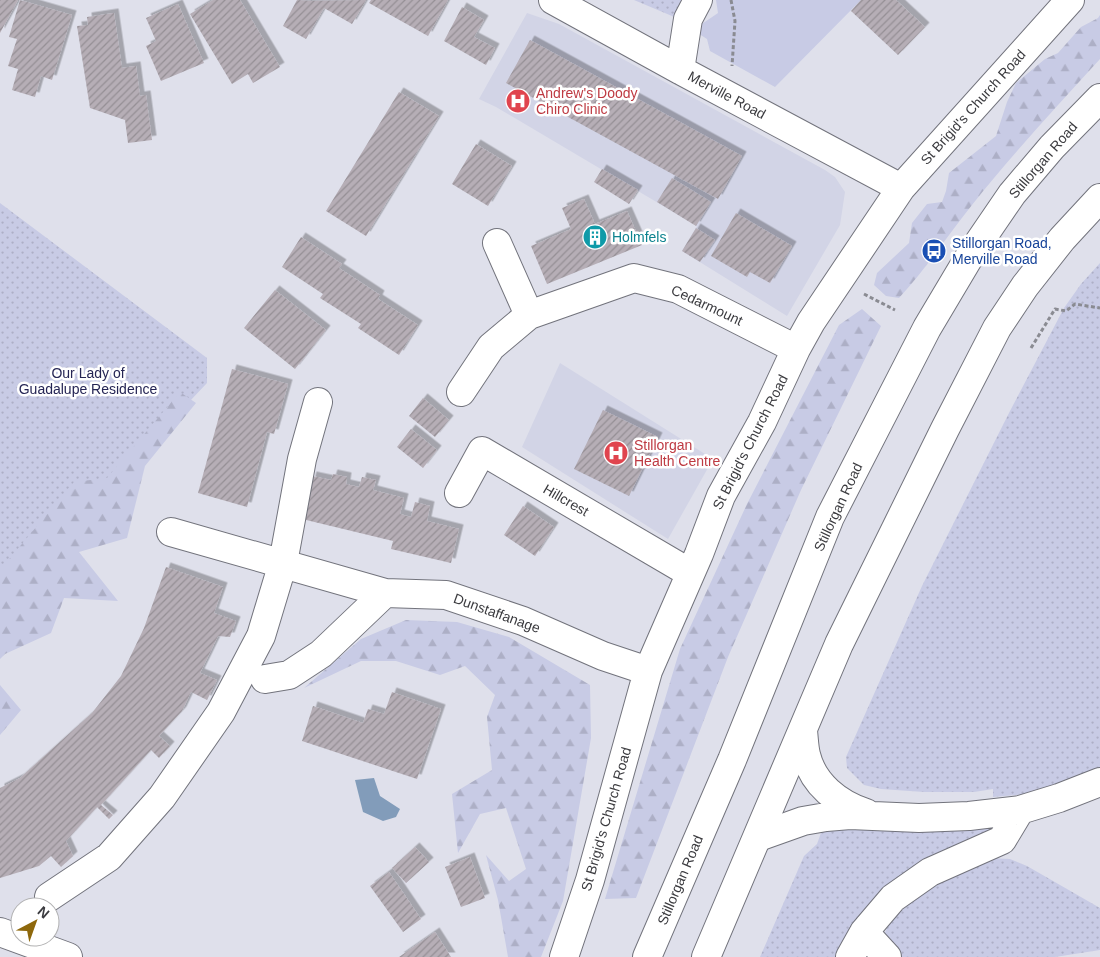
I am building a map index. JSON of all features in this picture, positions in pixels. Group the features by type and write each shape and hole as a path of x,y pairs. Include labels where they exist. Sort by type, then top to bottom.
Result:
{"main road":[{"path":"680,70 688,19 698,0"},
{"name":"St Brigid's Church Road","path":"564,957 590,880 648,670 721,496 762,422 796,349 811,322 902,188 1070,0"},
{"name":"Merville Road","path":"562,2 720,92 902,188"},
{"name":"Stillorgan Road","path":"647,957 732,760 830,517 927,328 971,254 1012,194 1052,147 1100,98"},
{"path":"706,957 839,644 944,429 997,328 1025,286 1062,239 1100,198"},
{"path":"497,244 529,315"},
{"name":"Cedarmount","path":"461,392 491,346 529,315 634,278 678,289 796,349"},
{"path":"48,897 109,857 162,797 221,712 261,636 283,563 302,459 318,402"},
{"name":"Hillcrest","path":"459,493 482,451 690,573"},
{"name":"Dunstaffanage","path":"171,532 385,593 446,595 524,621 603,656 648,670"},
{"path":"265,679 289,675 322,654 385,593"},
{"path":"803,731 806,755 815,777 838,800 851,808 874,815"},
{"path":"758,837 788,826 826,817 850,814 919,818 969,816 1020,810 1096,786"},
{"path":"850,957 864,932 893,898 930,872 1002,840 1020,810"},
{"path":"0,932 68,957"},
{"path":"864,932 888,957"}],"path":[{"path":"720,92 733,64 735,21 731,0"},
{"path":"1031,348 1055,309 1066,311 1075,304 1100,308"}],"shaded area":[{"path":"527,13 559,24 835,177 845,192 840,225 787,316 682,251 697,226 496,107 479,99"},
{"path":"560,363 713,459 668,539 522,447"},
{"path":"374,778 380,796 400,809 396,817 383,821 363,812 355,780"}],"green space":[{"path":"634,0 688,0 681,22 672,16"},
{"path":"716,0 861,0 775,87 710,51 707,39 693,30 718,13"},
{"path":"1100,15 1100,59 1003,168 899,298 886,296 874,285 877,273 909,243 912,223 927,204 942,202 949,173 996,136 1007,102 1016,83 1045,59 1058,53 1081,27"},
{"name":"Our Lady of Guadalupe Residence","path":"0,203 207,358 207,383 0,602"},
{"path":"1100,263 1100,775 1049,792 993,797 993,789 974,792 924,792 881,789 864,785 847,768 846,757 922,586 1064,308 1081,284"},
{"path":"862,309 881,326 801,490 728,657 636,898 605,899 680,649 747,504 839,325"},
{"path":"180,392 196,403 145,466 127,538 79,552 118,601 64,598 51,633 5,654 0,659 0,570 74,482 107,478"},
{"path":"406,620 457,622 509,637 590,685 591,738 563,901 541,957 508,957 498,900 486,855 509,881 526,869 506,808 480,814 458,853 452,794 492,770 487,717 495,695 465,666 440,675 396,661 361,661 304,688 361,639"},
{"path":"0,685 21,710 0,735"},
{"path":"990,825 991,833 840,957 760,957 804,856 817,844 822,830 835,826"},
{"path":"988,858 1010,859 1027,866 1100,908 1100,950 1055,957 902,957 893,948 885,933 892,920 902,908 915,897 944,879"}],"building":[{"path":"0,0 18,0 0,33"},
{"path":"20,0 72,15 52,80 41,76 35,97 12,90 18,69 8,66 17,39 9,37"},
{"path":"213,0 240,0 280,67 253,83 248,74 232,84 190,14"},
{"path":"297,0 366,0 352,24 324,8 306,39 283,26"},
{"path":"371,0 448,0 428,36 369,3"},
{"path":"861,0 896,0 925,27 898,55 851,11"},
{"path":"178,4 204,63 161,81 146,46 156,41 146,18"},
{"path":"462,7 484,20 474,37 495,48 486,65 444,41"},
{"path":"114,13 122,68 136,66 140,96 146,95 152,140 128,143 125,120 90,108 77,26 88,25 87,17"},
{"path":"530,40 742,156 718,199 506,83"},
{"path":"399,92 439,116 366,236 326,211"},
{"path":"476,144 512,166 488,206 452,184"},
{"path":"602,169 638,190 629,204 594,182"},
{"path":"672,178 711,202 696,226 657,202"},
{"name":"Holmfels","path":"584,199 595,224 627,211 642,245 547,284 531,246 571,229 562,208"},
{"path":"736,213 792,246 770,283 750,272 747,277 711,256"},
{"path":"696,228 715,240 700,262 682,251"},
{"path":"301,237 342,264 339,268 380,295 378,299 418,325 399,355 358,328 361,324 320,298 323,294 282,267"},
{"path":"275,290 326,330 295,369 244,328"},
{"path":"232,369 288,384 274,434 267,432 247,507 198,493"},
{"path":"423,398 449,420 435,437 409,416"},
{"name":"Stillorgan Health Centre","path":"603,410 658,437 629,496 574,469"},
{"path":"411,429 437,450 423,468 397,447"},
{"path":"333,474 347,477 346,484 359,487 362,477 376,480 373,490 404,498 400,514 411,517 415,502 430,506 427,521 459,529 451,563 391,549 393,541 302,519 312,476 331,480"},
{"path":"523,506 554,527 535,556 504,535"},
{"path":"166,567 223,587 214,613 236,621 230,637 218,636 200,673 217,680 207,700 191,692 182,711 159,736 170,746 159,758 151,750 101,805 113,815 109,819 97,807 66,841 73,856 61,867 51,856 39,866 0,878 0,788 20,778 92,713 121,676 144,628"},
{"path":"392,692 441,709 417,779 302,741 313,706 363,723 368,709 384,714"},
{"path":"415,847 429,862 406,883 392,868"},
{"path":"470,857 485,898 461,907 445,867"},
{"path":"389,872 421,919 403,932 370,886"},
{"path":"435,932 451,957 399,957"}],"place":[{"name":"Andrew's Doody Chiro Clinic","path":"518,101"},
{"name":"Holmfels","path":"595,237"},
{"name":"Stillorgan Road, Merville Road","path":"934,251"},
{"name":"Stillorgan Health Centre","path":"616,453"}]}
